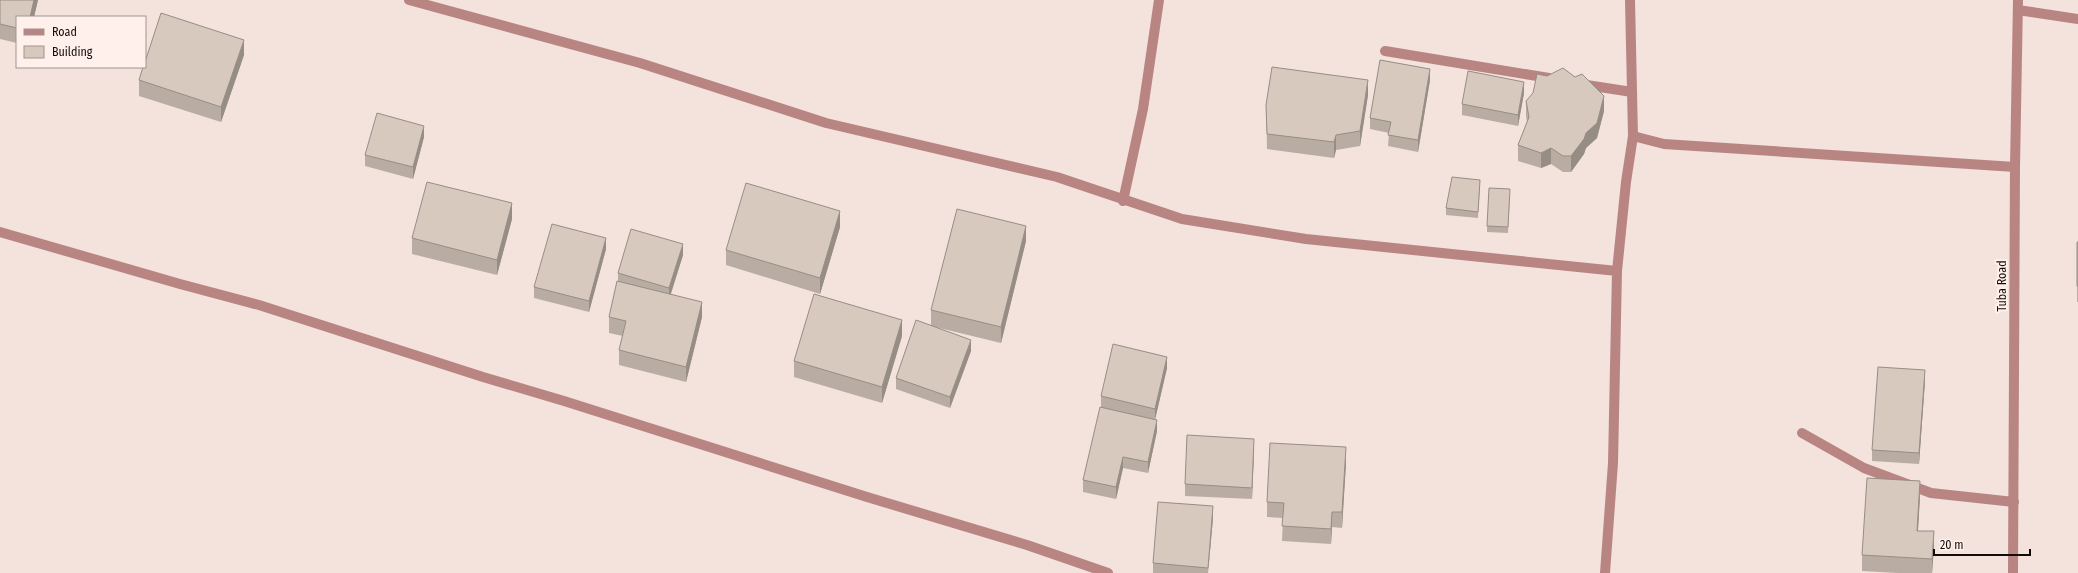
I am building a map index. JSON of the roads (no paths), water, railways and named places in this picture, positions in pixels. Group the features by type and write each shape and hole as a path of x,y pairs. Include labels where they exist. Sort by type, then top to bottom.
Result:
{"street":[{"path":"409,0 640,63 826,123 1050,176 1182,219 1251,232 1306,239 1616,271"},
{"path":"1123,201 1143,109 1158,0"},
{"path":"1605,573 1613,463 1616,271 1633,136 1630,0"},
{"path":"2018,5 2078,19"},
{"name":"Tuba Road","path":"2013,573 2015,167 2018,5"},
{"path":"1385,51 1632,92"},
{"path":"1633,136 1664,144 2015,167"},
{"path":"0,232 180,284 259,304 483,377 572,403 867,497 1027,545 1108,573"},
{"path":"1802,433 1864,468 1931,493 2014,502"}]}
